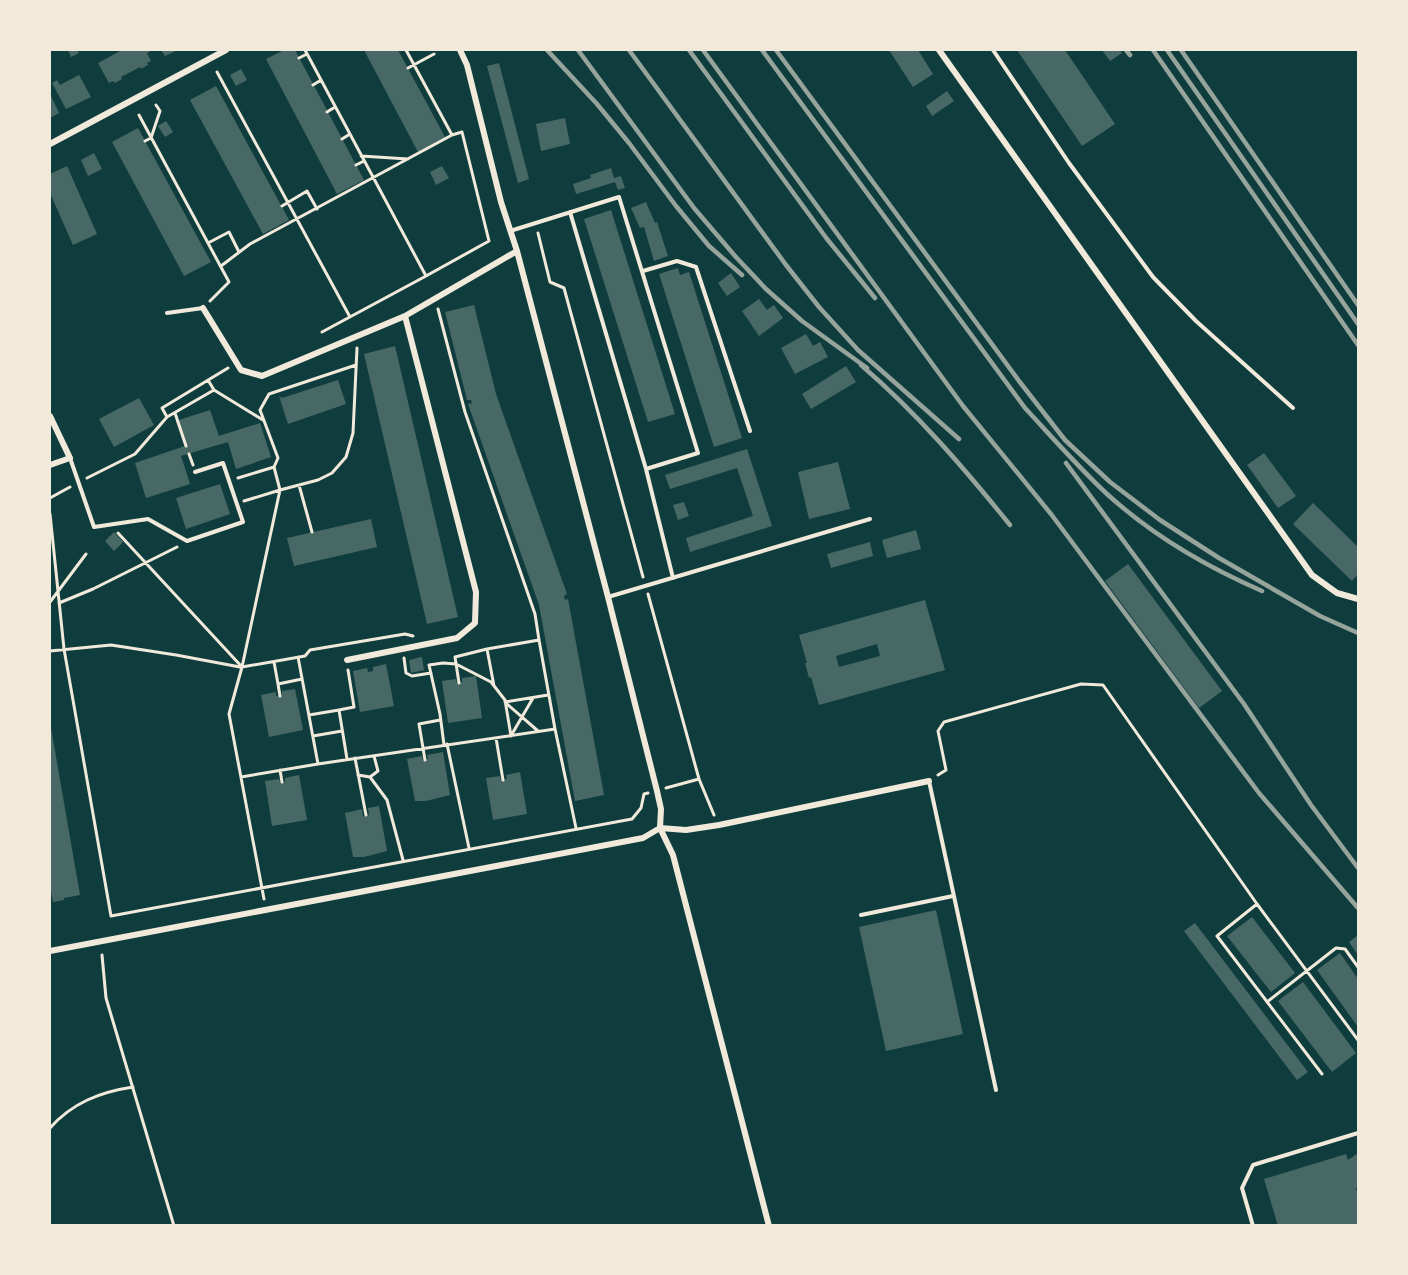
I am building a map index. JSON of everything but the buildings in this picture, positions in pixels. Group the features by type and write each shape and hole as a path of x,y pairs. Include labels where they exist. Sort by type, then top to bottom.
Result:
{"street":[{"path":"50,144 226,50"},
{"path":"460,50 467,65 501,202 517,251 608,597 657,791 661,809 660,828 673,855 770,1226"},
{"path":"939,50 1312,575 1337,593 1359,599"},
{"path":"203,308 241,369 262,376 405,316 517,251"},
{"path":"347,660 457,638 475,623 476,592 405,316"},
{"path":"50,416 70,458 50,465"},
{"path":"50,951 643,838 660,828 686,830 718,825 929,781"}],"lane":[{"path":"993,50 1069,163 1153,277 1196,321 1293,408"},
{"path":"510,231 619,197 698,453 646,469"},
{"path":"570,212 646,469 673,578"},
{"path":"643,271 677,261 696,267 750,431"},
{"path":"167,313 203,308"},
{"path":"70,458 94,527 148,519 187,541 243,522 223,463 195,472"},
{"path":"608,597 870,519"},
{"path":"929,781 996,1090"},
{"path":"861,915 953,896"},
{"path":"1253,1226 1242,1188 1253,1165 1359,1133"}],"path":[{"path":"406,50 452,135"},
{"path":"299,58 306,52 426,276"},
{"path":"408,68 434,54"},
{"path":"217,72 350,317"},
{"path":"313,85 321,80"},
{"path":"423,95 429,92"},
{"path":"223,99 230,95"},
{"path":"145,141 151,138 160,111 156,105"},
{"path":"327,112 336,107"},
{"path":"139,115 229,282 203,308"},
{"path":"438,123 444,120"},
{"path":"238,125 244,121"},
{"path":"221,266 250,244 452,135 462,132 489,241 322,332"},
{"path":"342,139 350,134"},
{"path":"252,151 258,148"},
{"path":"362,156 410,159"},
{"path":"356,165 364,161"},
{"path":"160,168 166,165"},
{"path":"267,179 274,175"},
{"path":"174,194 180,191"},
{"path":"282,206 307,191 317,209"},
{"path":"189,222 195,219"},
{"path":"535,223 550,282 564,288 699,779 718,825"},
{"path":"203,248 228,232 239,252"},
{"path":"435,298 465,412 535,614 555,729 576,828"},
{"path":"237,504 318,480 333,473 346,457 353,433 357,349 352,338"},
{"path":"166,417 162,408 237,363"},
{"path":"229,480 273,467 278,458 260,410 268,394 356,364"},
{"path":"208,380 214,390 263,420"},
{"path":"50,498 135,454 166,417 214,390"},
{"path":"175,413 186,446"},
{"path":"266,910 228,714 242,667 280,490 273,467"},
{"path":"300,485 312,532"},
{"path":"50,514 64,649 111,916 261,886 632,819 641,808 644,794 699,779"},
{"path":"112,524 116,532 242,667"},
{"path":"59,603 147,563 187,541"},
{"path":"50,602 86,554"},
{"path":"50,570 56,569"},
{"path":"50,651 111,645 242,667 306,656 310,650 405,634 415,636"},
{"path":"459,683 455,657 539,640"},
{"path":"488,649 494,686"},
{"path":"298,657 318,764"},
{"path":"404,657 406,673 412,676 431,673"},
{"path":"274,662 279,696"},
{"path":"470,849 429,665 456,664 491,682 505,702 539,731"},
{"path":"309,715 354,707 348,668"},
{"path":"278,684 302,679"},
{"path":"929,781 946,770 938,731 944,722 1081,684 1103,685 1257,904 1359,1040"},
{"path":"505,702 549,695"},
{"path":"511,736 533,698"},
{"path":"505,702 511,736"},
{"path":"339,710 348,759"},
{"path":"425,760 419,724 441,720"},
{"path":"240,777 555,729"},
{"path":"313,736 342,731"},
{"path":"496,738 503,780"},
{"path":"370,777 378,771 374,756"},
{"path":"355,758 366,815"},
{"path":"280,770 282,782"},
{"path":"358,775 370,777 387,800 403,861"},
{"path":"1257,904 1217,936 1322,1074"},
{"path":"1267,1002 1336,948 1344,949 1359,967"},
{"path":"102,955 106,998 174,1226"},
{"path":"50,1128 72,1107 80,1103 112,1090 133,1087"}],"railway":[{"path":"547,50 597,104 709,246 742,275"},
{"path":"578,50 694,208 735,256 766,289 802,321 867,368"},
{"path":"629,50 819,307 858,350 959,439"},
{"path":"689,50 827,239 875,298"},
{"path":"703,50 963,406 1051,514 1259,793 1358,908"},
{"path":"762,50 1025,408 1065,452 1107,494 1142,523 1201,561 1262,591"},
{"path":"776,50 1019,381 1065,440 1110,482 1160,520 1219,558 1320,616 1358,633"},
{"path":"1126,50 1130,55"},
{"path":"1153,50 1358,345"},
{"path":"1167,50 1358,324"},
{"path":"1181,50 1358,305"},
{"path":"861,365 882,383 939,442 1010,525"},
{"path":"1066,463 1244,704 1311,805 1358,868"}]}
